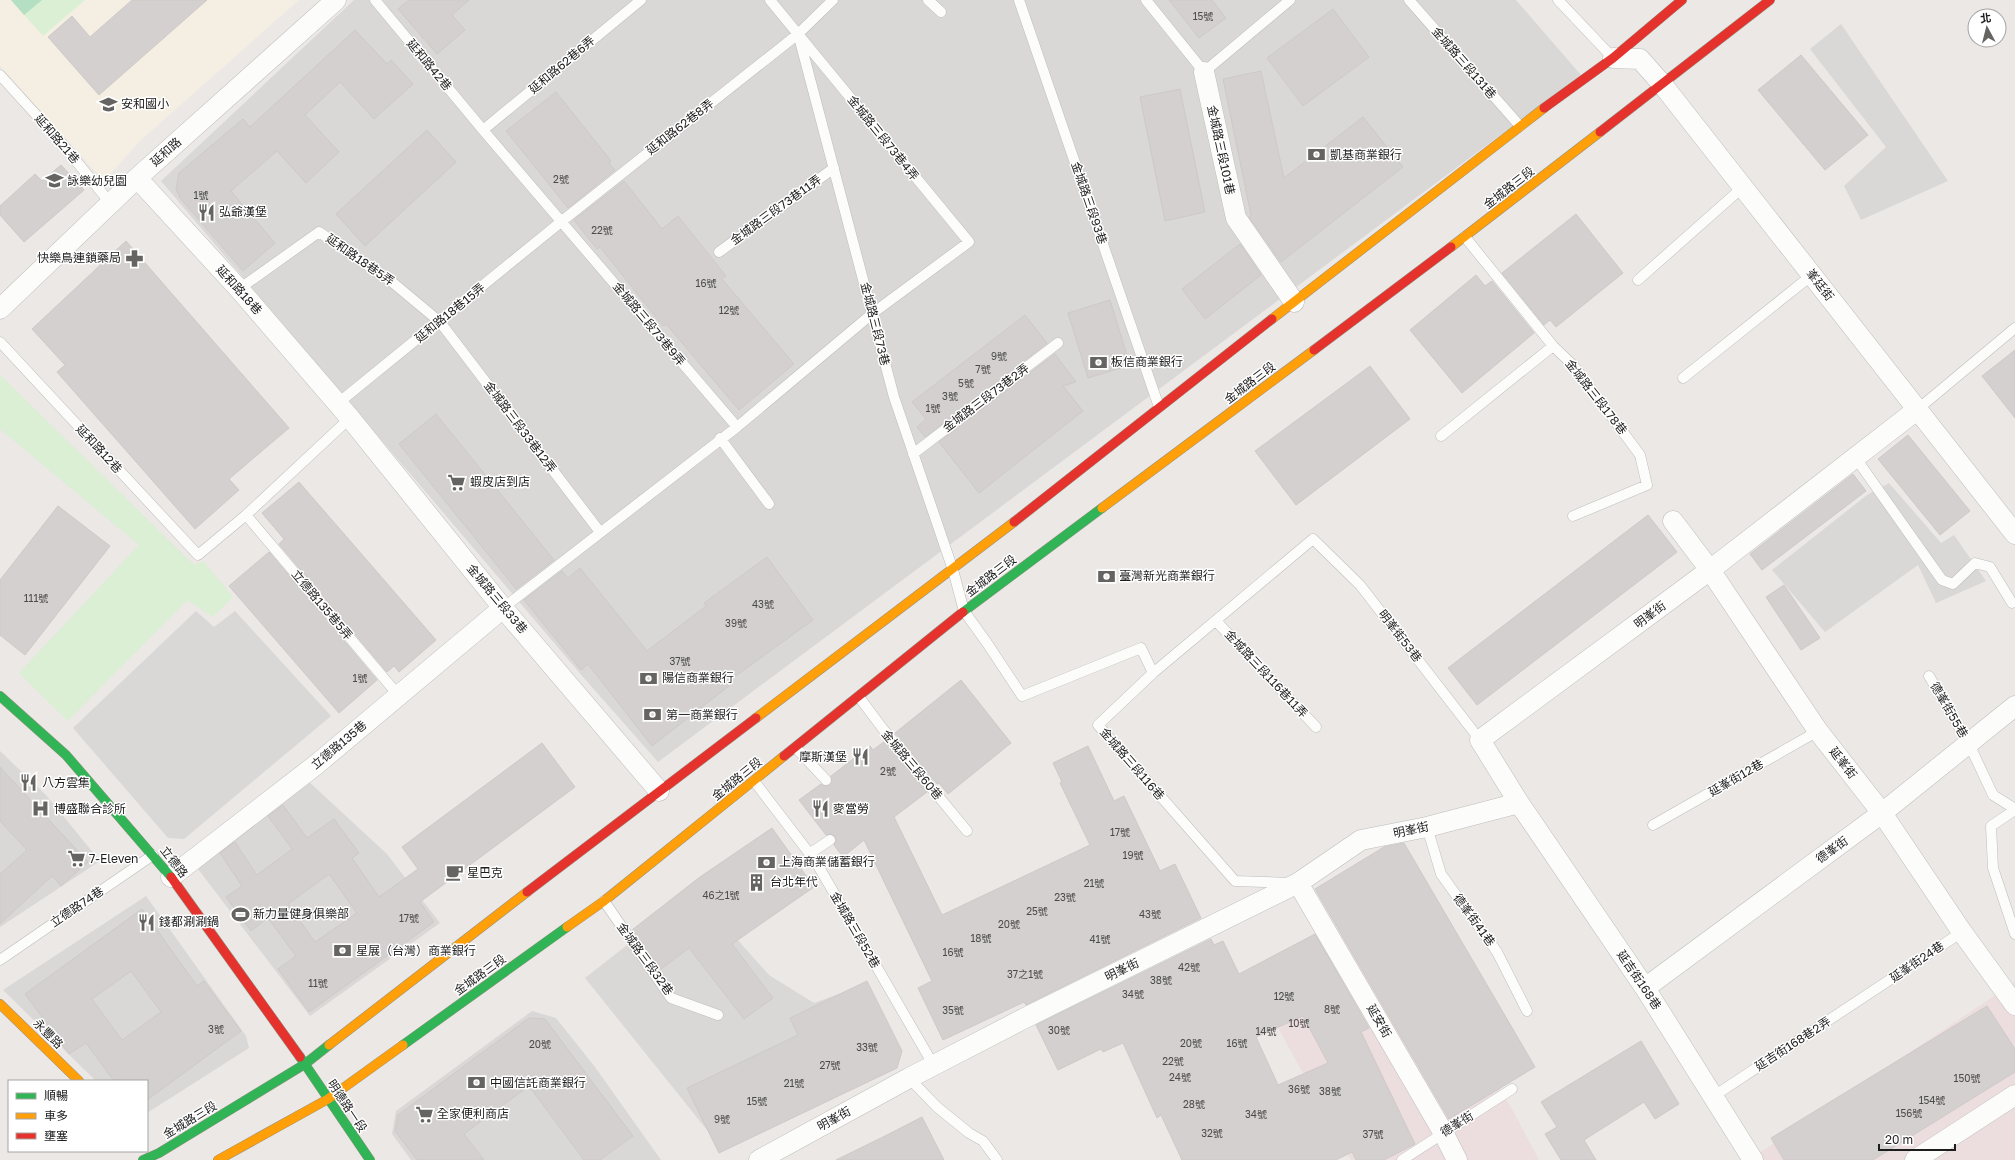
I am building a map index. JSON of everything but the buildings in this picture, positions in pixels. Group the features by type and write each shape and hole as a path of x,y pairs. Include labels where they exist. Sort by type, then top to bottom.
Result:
{"main road":[{"name":"金城路三段","path":"143,1160 162,1156 305,1064 659,791 953,570 1159,407 1520,126 1613,58 1682,0"},
{"name":"金城路三段","path":"218,1160 328,1099 604,901 796,748 964,611 1465,237 1770,0"},
{"name":"立德路","path":"0,696 66,755 153,855 171,877 305,1064"},
{"name":"永豐路","path":"0,1004 78,1080"},
{"name":"明德路一段","path":"305,1064 370,1160"},
{"path":"151,1146 162,1156"}],"street":[{"name":"延和路","path":"0,309 137,178 336,0"},
{"name":"峯廷街","path":"1613,58 1640,59 1662,84 2015,534"},
{"name":"金城路三段101巷","path":"1204,72 1236,218 1294,302"},
{"name":"延和路18巷","path":"137,178 240,290 344,411"},
{"name":"明峯街","path":"1480,740 1710,570 1918,409"},
{"name":"金城路三段33巷","path":"344,411 504,608 659,791"},
{"name":"延峯街","path":"1673,520 1710,570 1818,731 1882,813 1962,932 2015,1005"},
{"name":"立德路135巷","path":"171,877 317,764 504,608"},
{"name":"德峯街","path":"1644,988 1882,813 2015,706"},
{"path":"1480,740 1519,803"},
{"name":"明峯街","path":"759,1160 909,1078 1025,1018 1298,883 1361,840 1427,827 1519,803"},
{"name":"延吉街168巷","path":"1519,803 1644,988 1714,1096 1753,1160"},
{"name":"延安街","path":"1298,883 1443,1132 1457,1160"},
{"path":"1915,1160 2015,1095"}],"lane":[{"name":"延和路42巷","path":"375,0 483,130 562,221"},
{"name":"延和路62巷6弄","path":"483,130 641,0"},
{"name":"金城路三段73巷4弄","path":"770,0 969,242 873,313"},
{"name":"延和路62巷8弄","path":"562,221 798,34 833,0"},
{"path":"928,0 941,12"},
{"name":"金城路三段93巷","path":"1019,0 1159,407"},
{"name":"金城路三段101巷","path":"1146,0 1204,72"},
{"path":"1204,72 1290,0"},
{"name":"金城路三段131巷","path":"1409,0 1520,126"},
{"path":"1558,0 1613,58"},
{"name":"金城路三段73巷","path":"798,34 894,397 953,570 964,611"},
{"name":"延和路21巷","path":"0,75 59,140 111,204"},
{"name":"金城路三段73巷11弄","path":"719,252 834,168"},
{"path":"1638,280 1743,188"},
{"name":"延和路18巷15弄","path":"198,555 246,515 344,411 440,322 562,221"},
{"name":"金城路三段73巷9弄","path":"562,221 737,427"},
{"name":"延和路18巷5弄","path":"240,290 319,232 392,282 440,322"},
{"name":"金城路三段178巷","path":"1465,237 1553,346 1574,366 1640,455 1647,485 1573,516"},
{"path":"1683,378 1812,275"},
{"path":"504,608 720,438 737,427 873,313"},
{"name":"金城路三段33巷12弄","path":"440,322 600,532"},
{"path":"1918,409 2015,328"},
{"name":"延和路12巷","path":"0,342 198,555"},
{"name":"金城路三段73巷2弄","path":"913,454 1058,343"},
{"path":"1441,436 1553,346"},
{"path":"720,438 770,504"},
{"path":"1855,457 1942,580 1953,584 1975,563 1990,567 2012,603"},
{"name":"立德路135巷5弄","path":"246,515 399,696"},
{"name":"金城路三段116巷11弄","path":"1153,673 1313,539"},
{"name":"明峯街53巷","path":"1313,539 1360,585 1480,740"},
{"path":"964,611 1022,696 1141,648 1153,673"},
{"name":"金城路三段116巷11弄","path":"1216,621 1316,727"},
{"name":"金城路三段116巷","path":"1153,673 1098,725 1234,881 1298,883"},
{"name":"德峯街55巷","path":"1929,676 1969,744 1993,795 2015,810"},
{"name":"金城路三段60巷","path":"859,697 883,729 967,831"},
{"name":"延峯街12巷","path":"1653,826 1818,731"},
{"path":"796,748 826,780"},
{"name":"金城路三段52巷","path":"754,781 816,862 934,1066"},
{"path":"2015,810 1991,826 1994,868 2015,934"},
{"name":"德峯街41巷","path":"1427,827 1441,874 1497,952 1527,1012"},
{"path":"809,854 830,840"},
{"name":"立德路74巷","path":"0,960 153,855"},
{"name":"金城路三段32巷","path":"604,901 671,998 718,1015"},
{"name":"延峯街24巷","path":"1872,992 1962,932"},
{"name":"延吉街168巷2弄","path":"1714,1096 1872,992"},
{"path":"909,1078 937,1107 969,1133 983,1141 997,1160"},
{"name":"德峯街","path":"1402,1160 1443,1132 1512,1089"}],"shaded area":[{"name":"安和國小","path":"0,0 299,0 139,142 104,181 0,66"},
{"path":"354,0 1516,0 1581,75 658,762 584,678 161,181"},
{"path":"1841,24 1948,181 1861,220 1844,186 1886,147 1810,49"},
{"path":"1889,483 1941,543 1954,535 1986,581 1936,603 1918,565 1825,632 1772,570 1867,495"},
{"path":"196,611 214,627 235,611 331,716 184,839 168,838 73,728"},
{"path":"0,751 46,795 100,861 0,927"},
{"path":"307,780 387,854 440,923 310,1016 198,869"},
{"path":"695,892 769,975 814,1003 863,985 711,1135 585,978"},
{"path":"146,896 246,1036 249,1048 148,1112 148,1080 95,1080 3,990"},
{"path":"1391,905 1514,1113 1539,1160 1351,1160 1249,975"},
{"path":"2015,982 2015,1160 1749,1160"},
{"path":"532,1011 556,1018 595,1067 661,1160 411,1160 392,1134 396,1111"}],"green space":[{"path":"11,0 85,0 43,36"},
{"path":"11,0 42,0 24,15"},
{"path":"0,375 194,565 203,561 233,597 213,617 187,600 68,721 19,673 139,545 0,429"}],"traffic: fast":[{"path":"963,612 1102,508"},
{"path":"0,696 66,755 171,877"},
{"path":"403,1045 567,927"},
{"path":"143,1160 159,1153 305,1064 329,1045"},
{"path":"300,1057 370,1160"}],"traffic: slow":[{"path":"1272,319 1544,108"},
{"path":"1451,247 1600,132"},
{"path":"1102,508 1314,350"},
{"path":"756,718 1014,522"},
{"path":"567,927 604,901 784,756"},
{"path":"329,1045 527,892"},
{"path":"0,1004 78,1080"},
{"path":"218,1160 328,1099 403,1045"}],"traffic: jam":[{"path":"1544,108 1613,58 1682,0"},
{"path":"1600,132 1770,0"},
{"path":"1314,350 1451,247"},
{"path":"1014,522 1272,319"},
{"path":"784,756 963,612"},
{"path":"527,892 756,718"},
{"path":"171,877 300,1057"}],"place":[{"name":"安和國小","path":"108,104"},
{"name":"凱基商業銀行","path":"1317,155"},
{"name":"詠樂幼兒園","path":"54,181"},
{"name":"弘爺漢堡","path":"206,212"},
{"name":"快樂鳥連鎖藥局","path":"134,258"},
{"name":"板信商業銀行","path":"1098,362"},
{"name":"蝦皮店到店","path":"457,482"},
{"name":"臺灣新光商業銀行","path":"1106,576"},
{"name":"陽信商業銀行","path":"649,678"},
{"name":"第一商業銀行","path":"653,715"},
{"name":"摩斯漢堡","path":"860,757"},
{"name":"八方雲集","path":"29,783"},
{"name":"博盛聯合診所","path":"41,809"},
{"name":"麥當勞","path":"820,809"},
{"name":"7-Eleven","path":"76,859"},
{"name":"上海商業儲蓄銀行","path":"766,862"},
{"name":"星巴克","path":"454,873"},
{"name":"台北年代","path":"757,882"},
{"name":"新力量健身俱樂部","path":"240,914"},
{"name":"錢都涮涮鍋","path":"146,922"},
{"name":"星展（台灣）商業銀行","path":"343,951"},
{"name":"中國信託商業銀行","path":"477,1083"},
{"name":"全家便利商店","path":"424,1114"}]}
